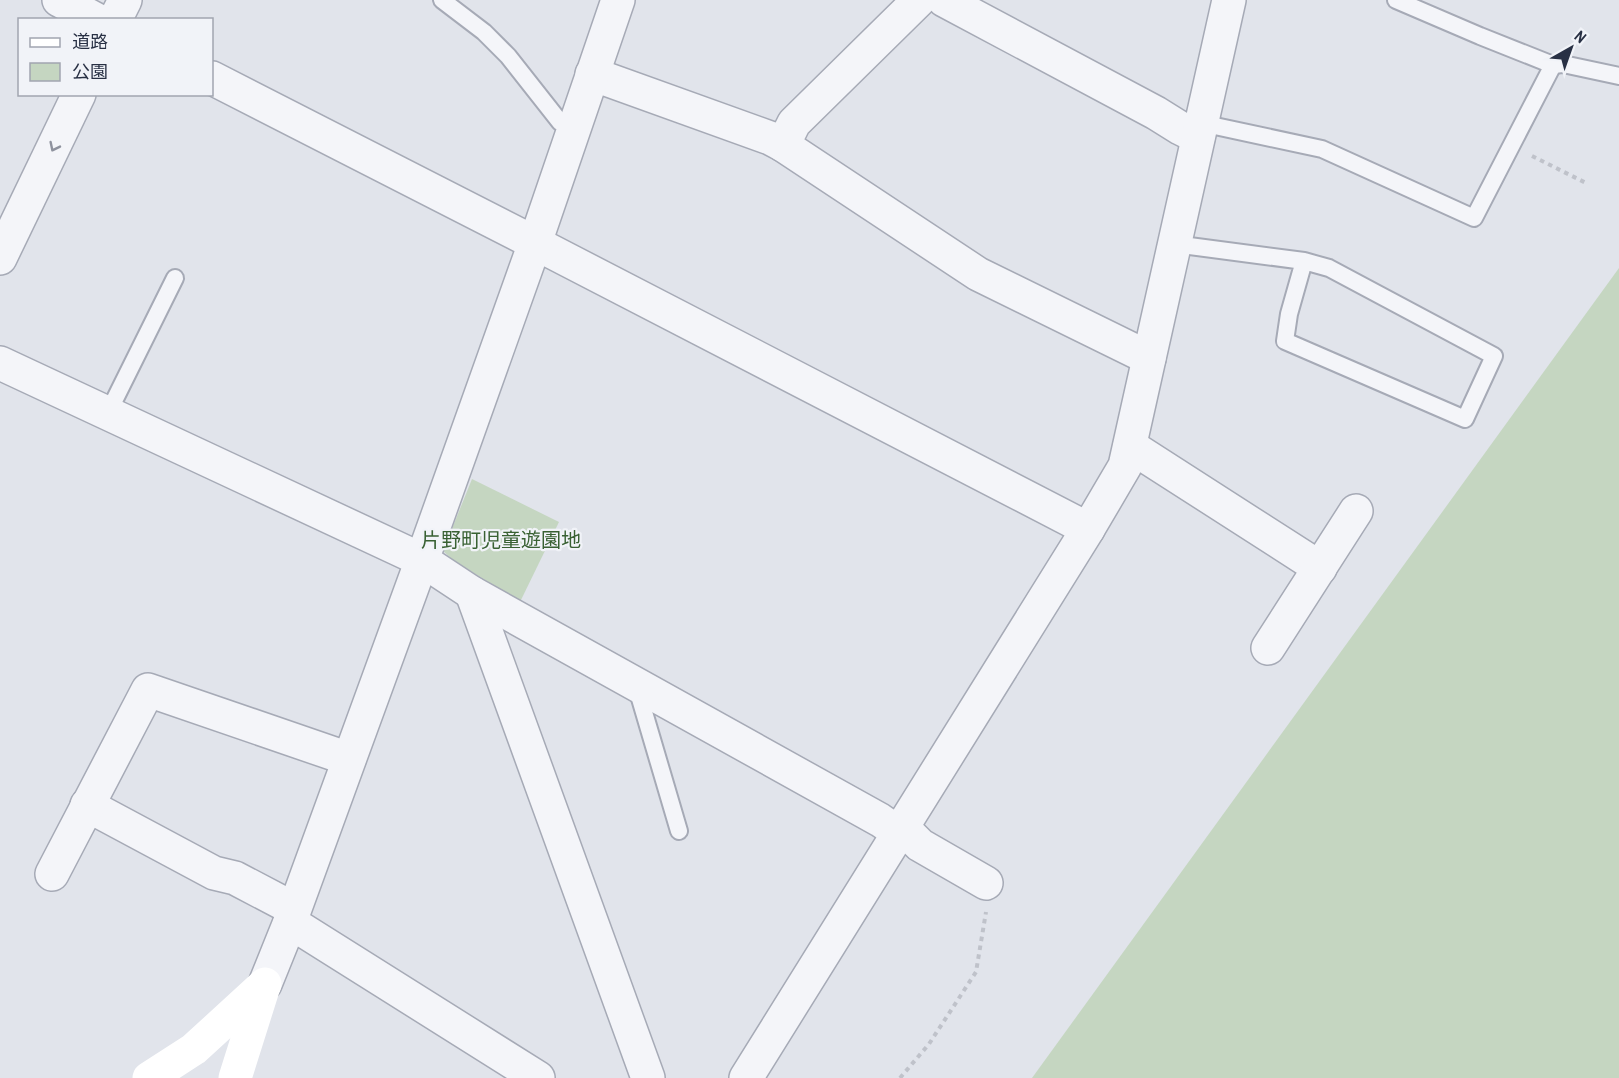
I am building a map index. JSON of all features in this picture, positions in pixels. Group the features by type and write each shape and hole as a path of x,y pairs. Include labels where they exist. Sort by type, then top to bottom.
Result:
{"street":[{"path":"59,0 93,18"},
{"path":"117,18 125,0"},
{"path":"235,1078 265,984 422,560 535,243 618,0"},
{"path":"783,145 794,123 919,0"},
{"path":"944,0 1180,128 1200,130"},
{"path":"746,1078 1125,466 1229,0"},
{"path":"592,74 770,138 978,274 1149,358"},
{"path":"213,79 1088,529"},
{"path":"0,258 78,96"},
{"path":"0,363 422,560 472,593 900,830 920,845 986,883"},
{"path":"1130,446 1320,568"},
{"path":"1268,648 1356,511"},
{"path":"472,593 648,1078"},
{"path":"52,874 147,690 349,759"},
{"path":"87,805 214,873 235,878 538,1078"},
{"path":"149,1078 194,1049 265,984"}],"lane":[{"path":"442,0 484,33 508,56 560,122 574,128"},
{"path":"1396,0 1553,65 1563,63 1619,76"},
{"path":"1200,130 1322,149 1474,218 1553,65"},
{"path":"1174,244 1304,261 1329,268 1494,356 1465,419 1286,341 1289,314 1304,261"},
{"path":"108,413 175,278"},
{"path":"636,684 679,831"}],"path":[{"path":"1512,145 1588,184"},
{"path":"900,1078 929,1044 976,972 990,889 986,883"}],"green space":[{"path":"1619,268 1619,1078 1032,1078"},
{"name":"片野町児童遊園地","path":"472,479 559,522 520,602 453,560 443,551"}]}
